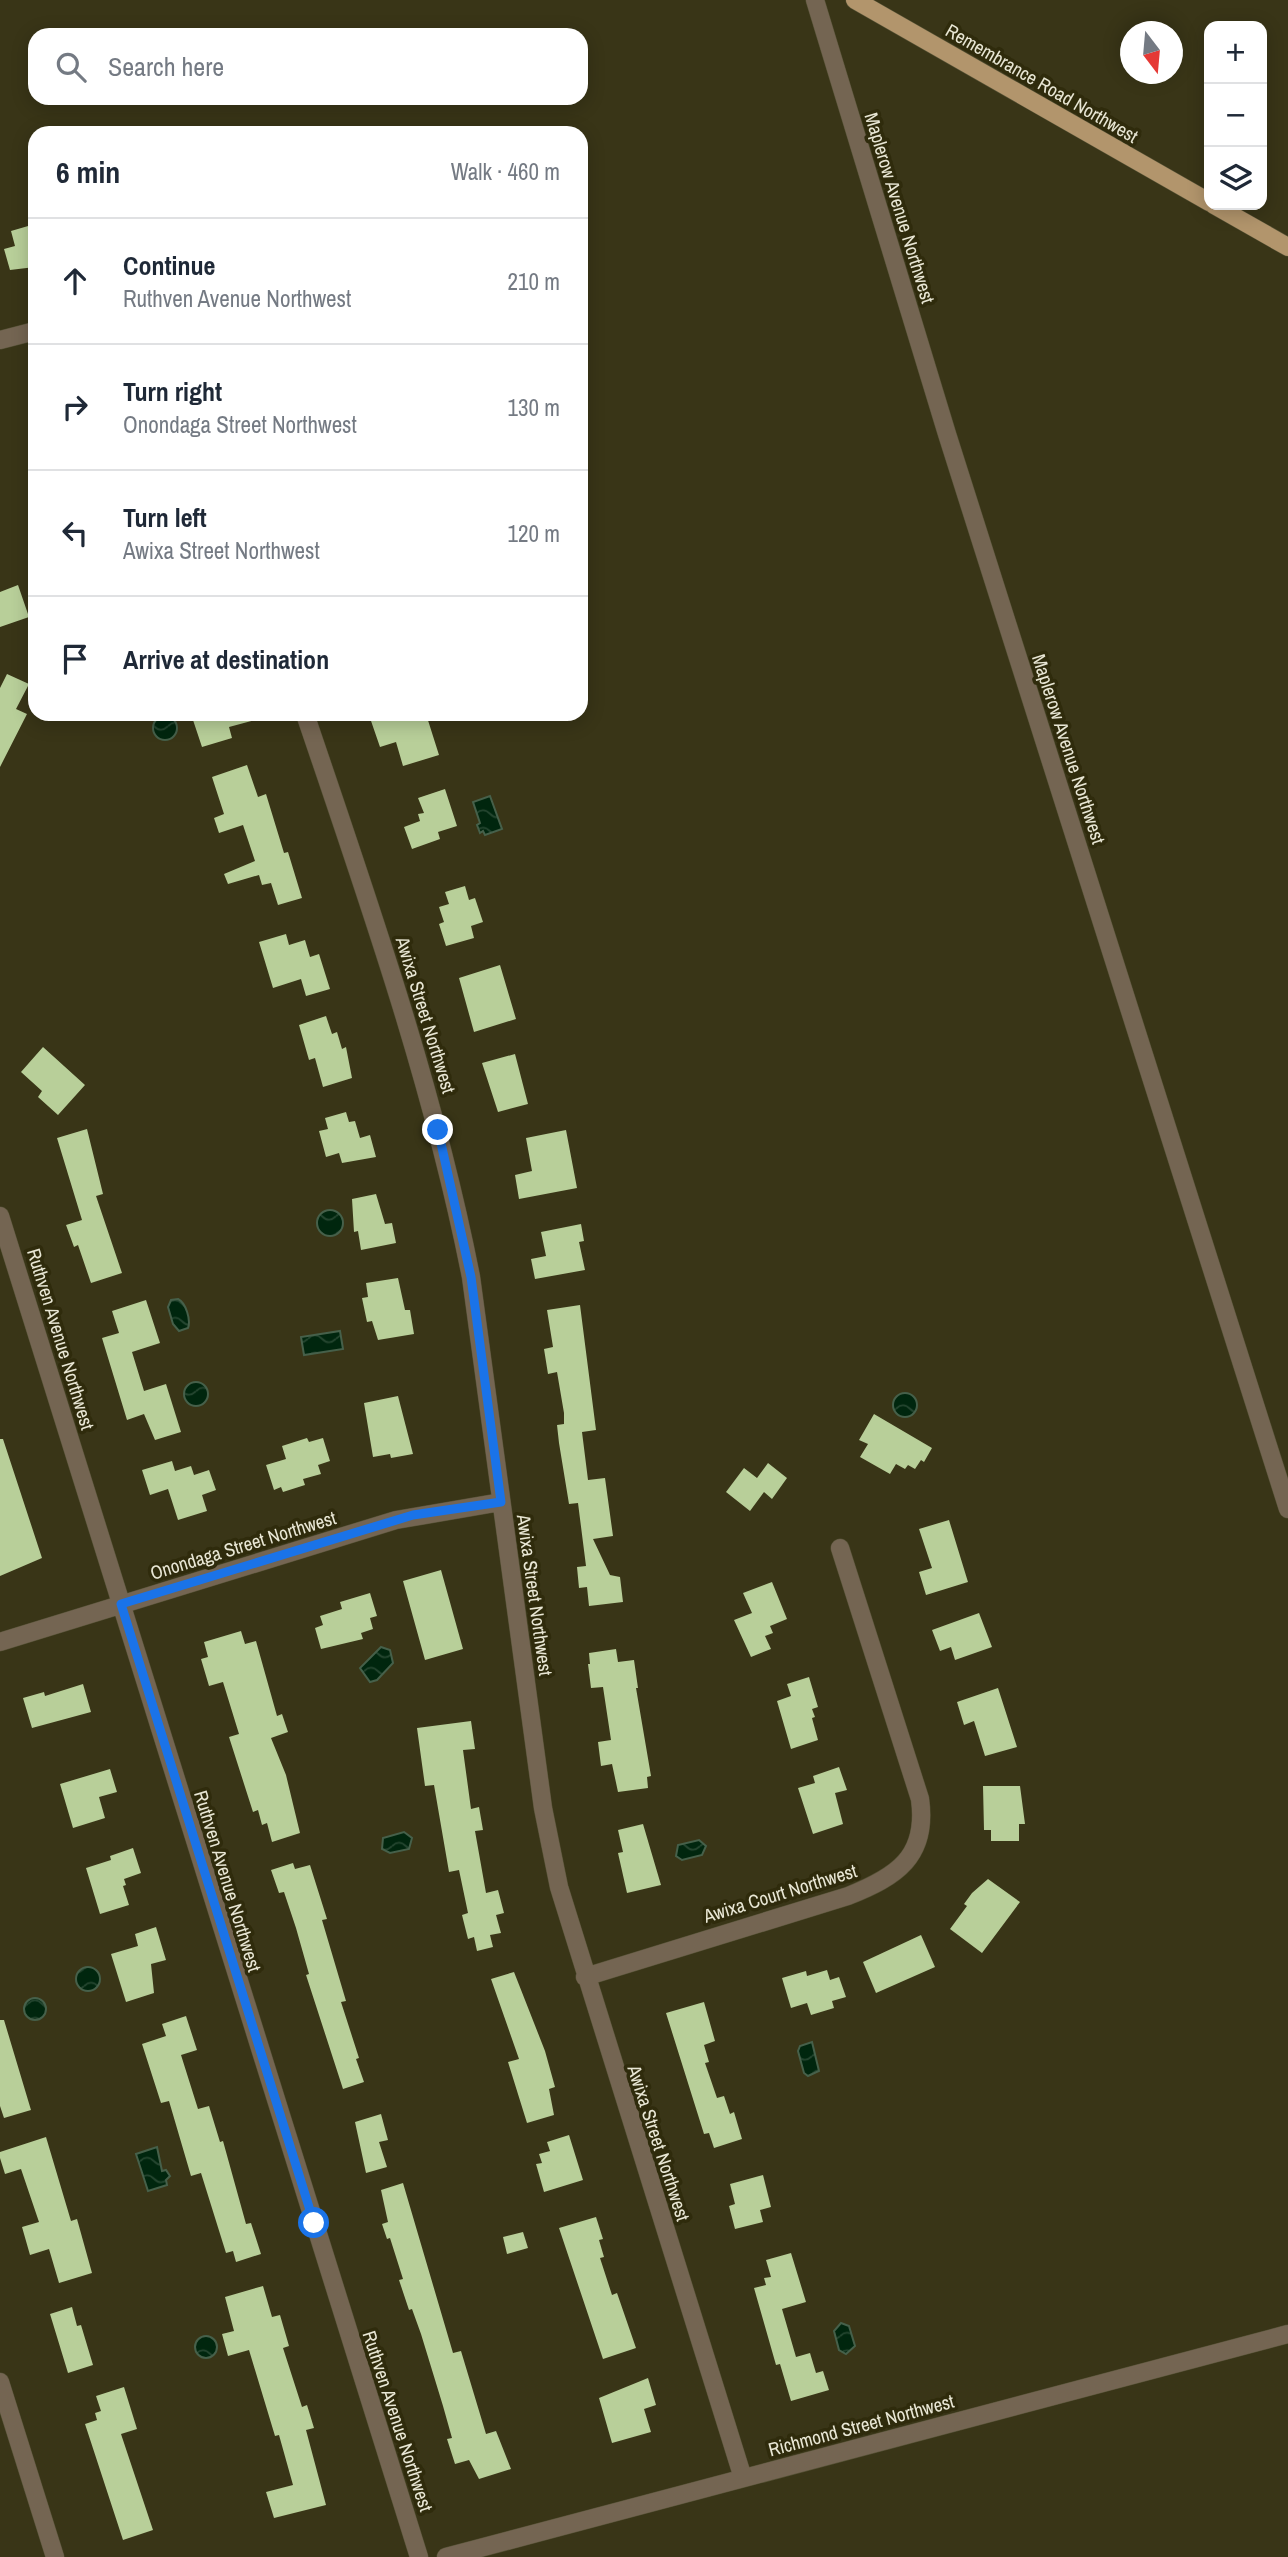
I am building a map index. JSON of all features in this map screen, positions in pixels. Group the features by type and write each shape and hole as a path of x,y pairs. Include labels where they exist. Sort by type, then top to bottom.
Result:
{"main road":[{"name":"Remembrance Road Northwest","path":"855,0 1204,199"},
{"path":"1223,210 1288,247"}],"street":[{"name":"Maplerow Avenue Northwest","path":"815,0 951,447 1288,1509"},
{"path":"0,340 28,333"},
{"name":"Awixa Street Northwest","path":"307,721 414,1039 440,1135 471,1277 545,1822 559,1887 743,2478"},
{"name":"Ruthven Avenue Northwest","path":"0,1216 419,2557"},
{"name":"Onondaga Street Northwest","path":"0,1642 413,1515 501,1502"},
{"name":"Awixa Court Northwest","path":"585,1977 848,1896 887,1879 913,1851 923,1818 920,1799 840,1548"},
{"name":"Richmond Street Northwest","path":"446,2557 1288,2333"},
{"path":"0,2382 55,2557"}],"water":[{"path":"156,721 174,721 176,732 169,739 161,739 154,732"},
{"path":"490,796 502,829 485,835 483,831 480,833 477,825 480,823 473,802"},
{"path":"330,1210 339,1214 343,1223 339,1232 330,1236 321,1232 317,1223 321,1214"},
{"path":"178,1299 187,1312 189,1321 188,1328 179,1331 173,1324 168,1307 171,1300"},
{"path":"340,1331 343,1349 304,1355 301,1337"},
{"path":"196,1382 204,1386 208,1394 204,1402 196,1406 188,1402 184,1394 188,1386"},
{"path":"905,1393 913,1397 917,1405 913,1413 905,1417 897,1413 893,1405 897,1397"},
{"path":"381,1647 390,1650 393,1663 377,1680 370,1682 360,1668"},
{"path":"404,1832 412,1838 409,1849 390,1853 382,1849 383,1838"},
{"path":"699,1840 706,1846 702,1855 682,1860 676,1856 678,1845"},
{"path":"88,1967 97,1970 100,1979 97,1988 88,1991 79,1988 76,1979 79,1970"},
{"path":"31,1998 39,1998 46,2005 46,2013 39,2020 31,2020 24,2013 24,2005"},
{"path":"812,2042 819,2071 808,2076 804,2073 798,2051 800,2046"},
{"path":"157,2147 162,2171 166,2170 170,2176 166,2180 167,2185 148,2191 136,2154"},
{"path":"841,2323 849,2326 855,2346 846,2354 839,2350 834,2331"},
{"path":"202,2336 210,2336 217,2343 217,2351 210,2358 202,2358 195,2351 195,2343"}],"building":[{"path":"28,226 28,268 10,270 4,249 15,246 11,231"},
{"path":"18,585 28,617 0,627 0,592"},
{"path":"7,674 28,684 16,709 27,714 0,767 0,688"},
{"path":"193,721 252,721 229,727 232,738 202,747"},
{"path":"371,721 428,721 439,755 403,766 396,742 380,747"},
{"path":"247,765 258,797 266,794 284,853 288,852 302,898 278,905 271,883 262,885 259,875 228,884 224,874 255,861 243,825 219,833 214,818 224,814 212,777"},
{"path":"445,789 457,826 438,832 440,839 412,849 404,827 420,821 418,814 424,813 418,798"},
{"path":"465,886 469,900 475,898 483,922 471,926 474,938 446,946 439,924 444,922 439,907 449,904 445,892"},
{"path":"286,934 289,945 305,940 310,957 319,954 330,989 306,996 301,979 273,988 259,942"},
{"path":"500,965 516,1019 474,1032 459,978"},
{"path":"326,1016 332,1034 337,1032 342,1049 346,1047 352,1078 323,1087 315,1058 309,1060 299,1025"},
{"path":"43,1047 85,1085 58,1115 38,1097 42,1091 21,1072"},
{"path":"515,1054 528,1104 498,1112 482,1063"},
{"path":"346,1112 349,1122 355,1121 360,1138 370,1135 376,1157 342,1163 339,1153 326,1157 319,1131 328,1129 325,1118"},
{"path":"87,1129 103,1194 96,1196 122,1273 91,1283 78,1245 74,1247 66,1225 82,1220 57,1138"},
{"path":"566,1130 577,1188 519,1199 515,1175 532,1171 526,1138"},
{"path":"376,1194 385,1224 392,1223 396,1243 361,1250 358,1231 354,1232 352,1199"},
{"path":"581,1224 584,1241 579,1242 585,1270 535,1279 531,1259 546,1256 541,1232"},
{"path":"398,1278 405,1310 410,1310 414,1334 378,1340 372,1321 367,1322 362,1298 368,1297 366,1283"},
{"path":"146,1300 160,1343 132,1352 144,1391 166,1384 181,1432 155,1440 144,1414 127,1420 102,1338 119,1333 112,1311"},
{"path":"580,1305 596,1430 582,1432 588,1480 605,1478 613,1536 593,1539 610,1575 620,1577 623,1602 589,1606 587,1587 579,1588 577,1567 586,1566 578,1503 569,1504 559,1443 557,1425 564,1424 564,1413 557,1372 548,1374 544,1349 553,1347 547,1310"},
{"path":"398,1396 413,1454 391,1458 390,1454 373,1457 364,1403"},
{"path":"874,1414 932,1448 924,1462 921,1460 915,1469 908,1465 905,1469 896,1464 890,1474 860,1457 868,1444 859,1440"},
{"path":"307,1438 309,1442 323,1438 330,1461 318,1465 321,1474 303,1479 305,1485 283,1492 281,1487 274,1490 266,1465 286,1459 282,1446"},
{"path":"0,1439 3,1439 42,1558 0,1576"},
{"path":"172,1461 175,1471 191,1466 194,1475 209,1470 216,1490 202,1495 207,1511 178,1520 168,1489 150,1495 142,1470"},
{"path":"768,1463 787,1478 772,1499 764,1492 750,1511 726,1492 744,1468 757,1478"},
{"path":"949,1520 968,1582 926,1595 919,1572 932,1568 919,1529"},
{"path":"441,1570 463,1649 425,1660 403,1581"},
{"path":"772,1582 787,1619 770,1626 773,1633 765,1636 771,1649 751,1657 734,1620 752,1613 743,1593"},
{"path":"370,1593 377,1616 370,1618 373,1629 361,1633 363,1639 321,1649 315,1628 323,1625 320,1616 342,1609 340,1602"},
{"path":"979,1613 992,1647 955,1660 951,1647 940,1651 932,1630"},
{"path":"241,1631 245,1644 256,1641 277,1716 282,1714 288,1732 271,1738 286,1775 300,1833 272,1842 267,1823 262,1825 258,1810 253,1812 229,1737 239,1734 223,1682 209,1686 201,1659 208,1657 204,1642"},
{"path":"616,1649 618,1662 634,1660 651,1776 647,1777 648,1788 618,1792 612,1764 601,1766 598,1742 611,1740 603,1687 591,1688 588,1664 589,1653"},
{"path":"809,1677 818,1707 812,1709 815,1717 812,1718 818,1740 791,1749 777,1701 791,1696 787,1684"},
{"path":"83,1684 91,1712 32,1728 23,1698 44,1692 45,1696"},
{"path":"998,1688 1017,1747 985,1756 974,1721 964,1725 957,1702"},
{"path":"471,1721 475,1749 463,1750 471,1809 479,1807 483,1830 475,1831 486,1893 498,1890 504,1913 496,1915 501,1933 490,1935 493,1947 477,1951 474,1937 468,1939 462,1915 468,1913 459,1870 449,1872 434,1785 425,1786 417,1728"},
{"path":"839,1767 847,1790 835,1793 843,1824 813,1834 798,1788 815,1783 813,1776"},
{"path":"110,1769 117,1792 99,1797 105,1818 73,1828 60,1784"},
{"path":"983,1786 1020,1786 1025,1824 1019,1824 1019,1841 991,1841 991,1830 984,1830"},
{"path":"643,1824 661,1885 627,1893 618,1853 623,1852 618,1830"},
{"path":"133,1848 141,1873 124,1879 126,1885 123,1886 129,1905 100,1914 86,1868 111,1860 110,1856"},
{"path":"293,1863 295,1869 310,1865 327,1919 322,1920 346,2001 341,2002 359,2058 356,2059 364,2082 343,2089 306,1975 309,1974 296,1928 284,1892 279,1893 271,1870"},
{"path":"988,1879 1020,1902 982,1953 950,1929 967,1906 964,1904 972,1893"},
{"path":"156,1927 166,1960 151,1964 154,1993 126,2002 111,1954 138,1946 135,1934"},
{"path":"921,1935 935,1967 876,1993 863,1962"},
{"path":"827,1970 830,1980 839,1977 846,1997 832,2001 834,2008 811,2015 807,2003 791,2008 782,1978 806,1971 807,1976"},
{"path":"514,1972 545,2051 555,2087 549,2089 554,2115 527,2123 508,2062 519,2059 491,1979"},
{"path":"704,2002 715,2041 704,2045 709,2062 705,2063 717,2098 724,2096 730,2114 734,2112 742,2139 714,2148 709,2133 704,2134 666,2013"},
{"path":"186,2016 197,2050 181,2055 198,2109 209,2106 220,2142 223,2141 246,2224 251,2223 261,2254 236,2262 233,2251 226,2253 201,2173 191,2176 169,2101 161,2103 142,2044 166,2036 162,2024"},
{"path":"0,2020 4,2020 31,2110 4,2118 0,2106"},
{"path":"381,2114 388,2140 379,2142 387,2167 366,2173 355,2122"},
{"path":"569,2135 583,2180 544,2192 536,2164 542,2163 539,2154 550,2151 547,2142"},
{"path":"46,2137 71,2221 77,2219 92,2273 59,2283 49,2249 30,2255 22,2227 39,2222 21,2169 5,2174 0,2158 0,2152"},
{"path":"763,2175 771,2207 760,2210 763,2222 735,2229 729,2206 735,2204 730,2184"},
{"path":"403,2183 453,2353 461,2351 486,2434 496,2431 511,2469 479,2479 469,2460 455,2464 447,2439 452,2438 443,2406 421,2334 399,2280 403,2279 390,2238 387,2239 382,2224 388,2222 381,2190"},
{"path":"596,2217 603,2239 599,2240 604,2257 600,2258 612,2295 617,2293 636,2348 603,2359 559,2228"},
{"path":"523,2232 528,2248 507,2254 503,2237"},
{"path":"791,2253 806,2302 782,2309 796,2357 810,2353 816,2373 823,2371 829,2390 791,2401 780,2364 776,2365 754,2288 766,2285 764,2278 771,2277 766,2260"},
{"path":"263,2286 272,2317 280,2315 289,2346 283,2348 302,2407 307,2405 314,2428 306,2430 326,2505 274,2518 266,2492 293,2485 279,2435 275,2436 249,2350 228,2356 222,2334 234,2331 225,2297"},
{"path":"72,2307 77,2326 81,2325 93,2365 68,2373 50,2314"},
{"path":"648,2378 656,2405 644,2409 651,2432 612,2443 599,2398"},
{"path":"124,2387 137,2429 121,2434 153,2530 123,2540 85,2424 97,2420 95,2413 101,2411 96,2396"}],"route":[{"path":"314,2223 121,1604 413,1515 501,1502 471,1277 438,1130"}]}
